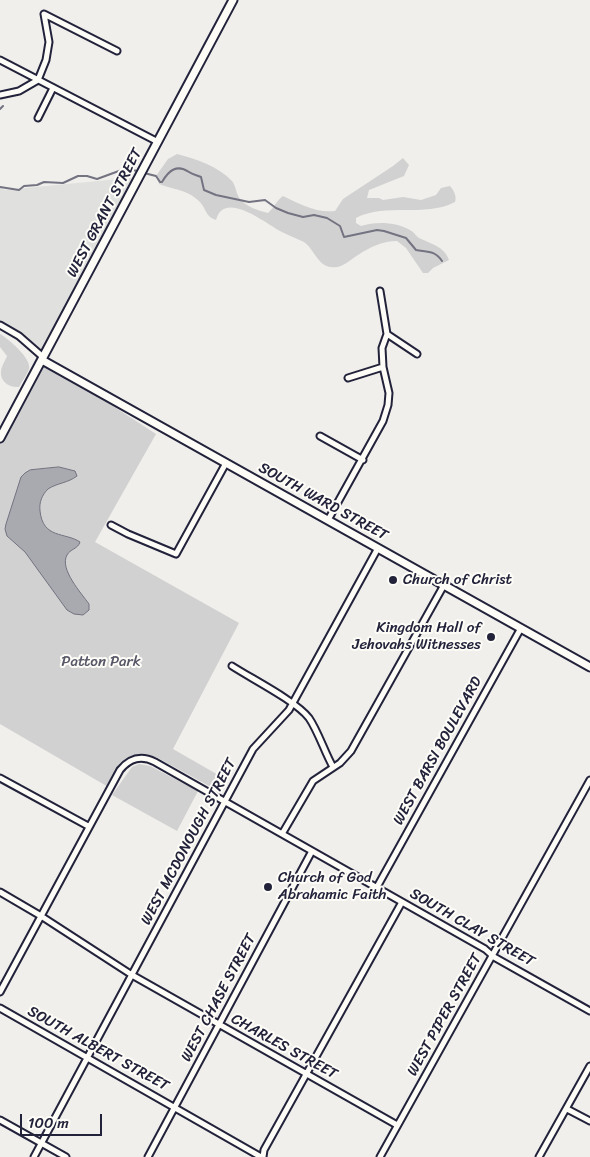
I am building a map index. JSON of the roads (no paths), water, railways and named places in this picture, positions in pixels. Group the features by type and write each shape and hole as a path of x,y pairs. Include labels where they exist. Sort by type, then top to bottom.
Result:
{"street":[{"name":"WEST GRANT STREET","path":"0,438 233,0"},
{"path":"0,95 18,91 38,80 46,60 49,42 44,14 117,51"},
{"path":"0,60 158,142"},
{"path":"38,118 53,88"},
{"path":"328,520 383,421 388,405 389,392 383,367 382,348 387,334 380,291"},
{"path":"0,325 19,336 43,359"},
{"path":"387,334 417,354"},
{"name":"SOUTH WARD STREET","path":"43,359 590,667"},
{"path":"348,378 383,367"},
{"path":"320,436 362,460"},
{"path":"111,525 176,554 226,463"},
{"name":"WEST MCDONOUGH STREET","path":"34,1157 253,749 285,715 292,704 378,548"},
{"path":"282,834 313,781 340,763 352,751 444,585"},
{"name":"WEST BARSI BOULEVARD","path":"376,887 521,628"},
{"path":"232,666 305,714 314,726 333,768"},
{"name":"SOUTH CLAY STREET","path":"0,992 88,826 120,770 127,762 133,759 144,758 155,762 225,801 590,1011"},
{"path":"0,778 88,826"},
{"name":"WEST PIPER STREET","path":"380,1157 590,780"},
{"name":"WEST CHASE STREET","path":"148,1157 312,852"},
{"name":"CHARLES STREET","path":"0,892 41,916 132,975 397,1125"},
{"path":"262,1157 264,1150 402,902"},
{"name":"SOUTH ALBERT STREET","path":"0,1008 262,1157"},
{"path":"539,1157 590,1066"},
{"path":"567,1109 590,1121"},
{"path":"0,1120 66,1157"}],"waterway":[{"path":"0,109 3,106"},
{"path":"0,187 19,190 24,186 37,185 44,182 63,183 78,176 97,179 127,168 140,172"},
{"path":"144,173 156,176 162,182 170,171 181,168 201,177 204,190 216,195 249,202 265,200 276,208 288,213 303,217 314,215 327,218 340,226 344,237 377,230 384,231 406,238 416,250 434,253 442,261"}],"place":[{"name":"Church of Christ","path":"393,580"},
{"name":"Kingdom Hall of Jehovahs Witnesses","path":"491,637"},
{"name":"Church of God Abrahamic Faith","path":"268,887"}],"park label":[{"name":"Patton Park","path":"101,662"}]}
